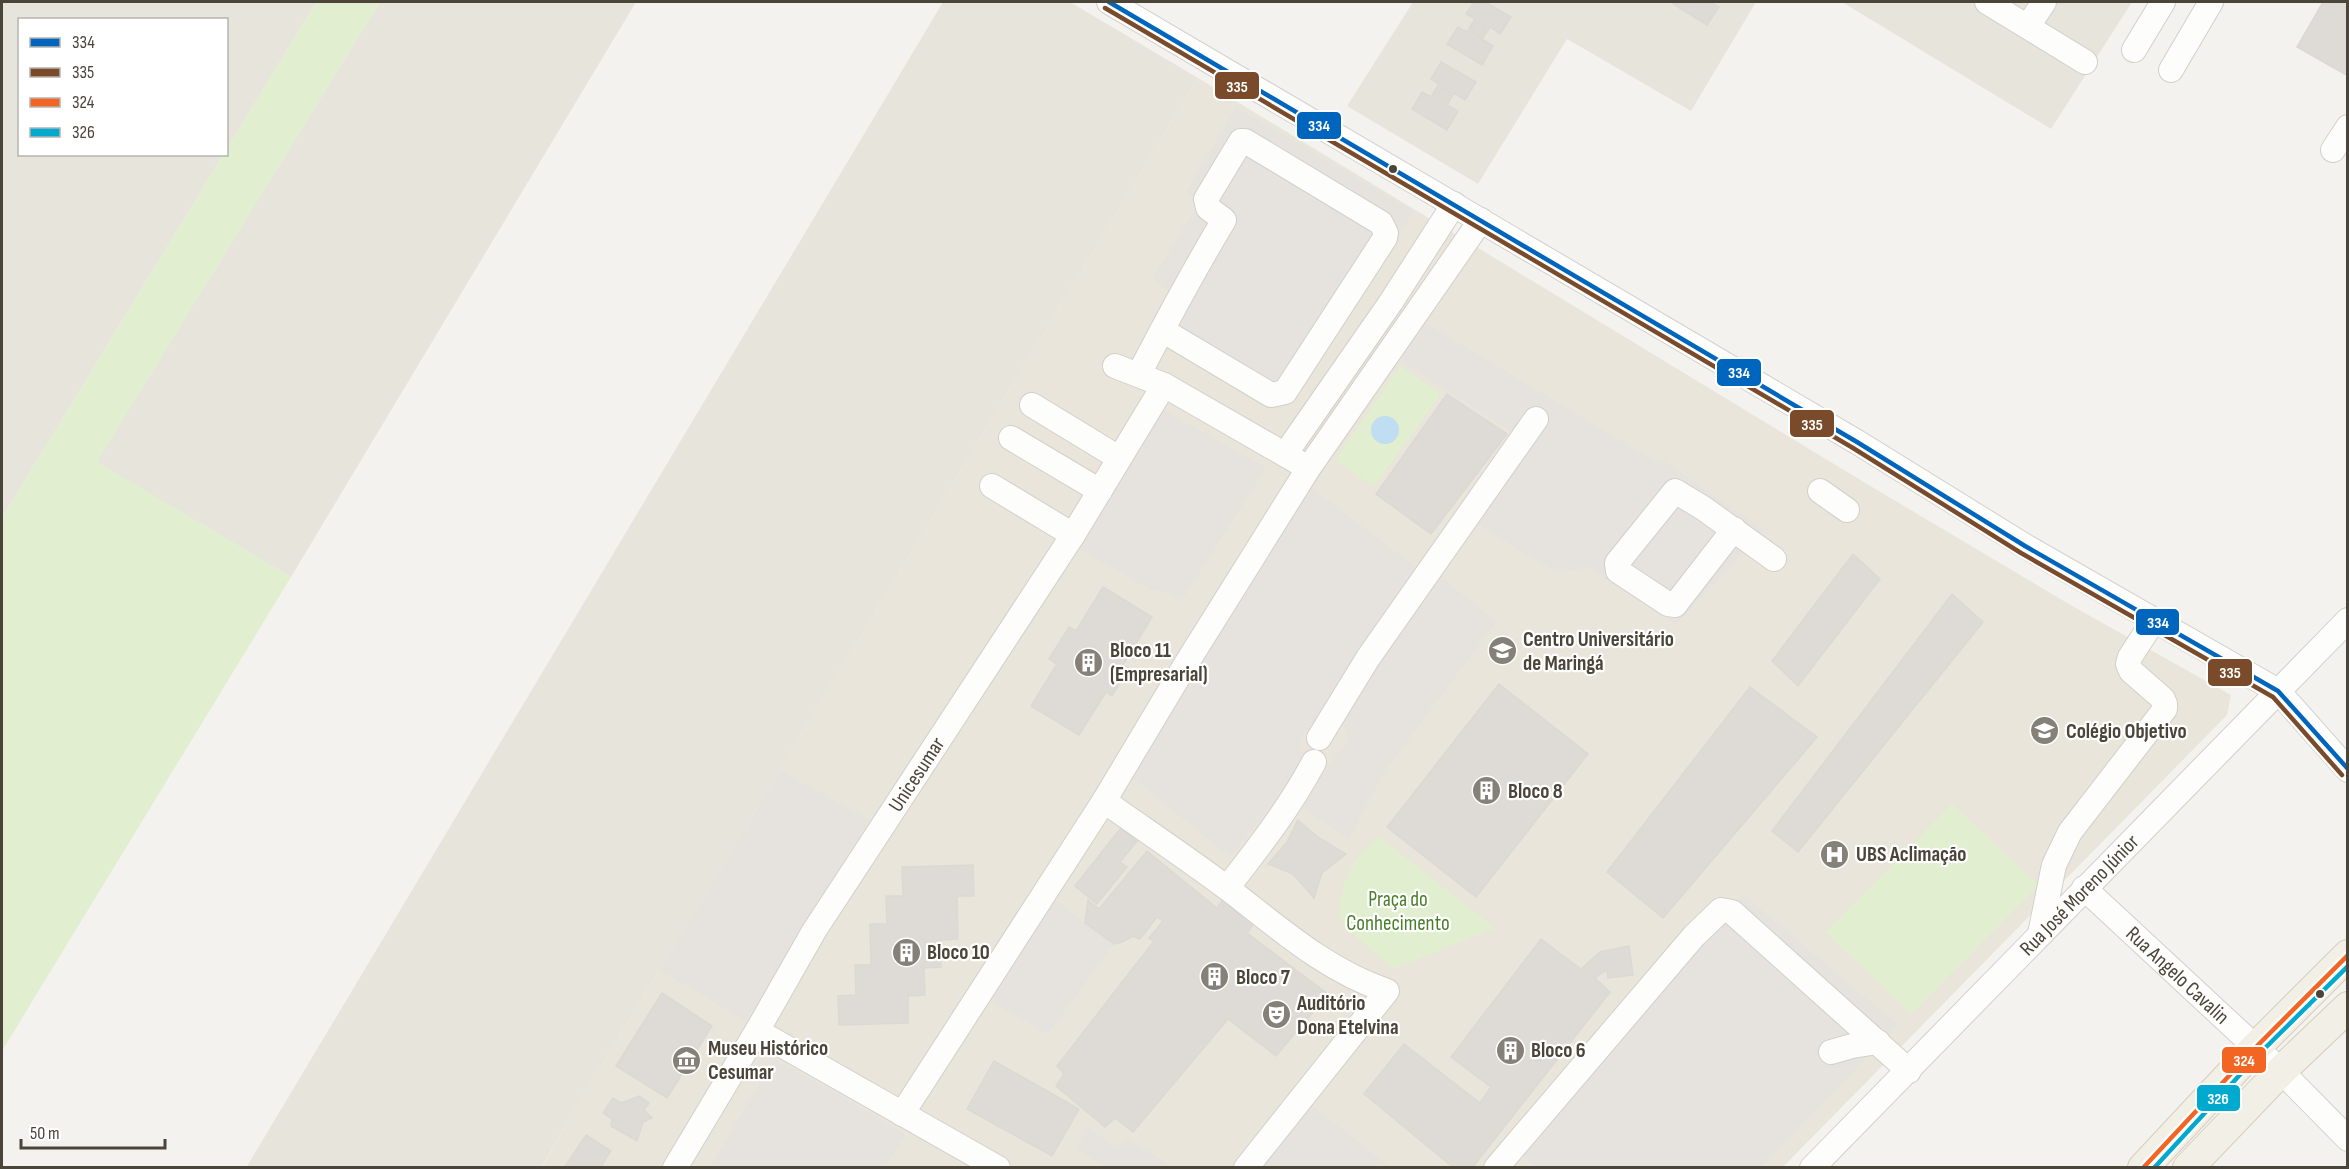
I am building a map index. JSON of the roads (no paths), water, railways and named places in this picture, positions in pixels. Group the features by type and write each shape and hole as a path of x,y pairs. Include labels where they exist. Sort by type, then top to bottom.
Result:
{"main road":[{"path":"2143,1167 2255,1048 2348,955"},
{"path":"2188,1167 2281,1071 2348,1007"}],"street":[{"path":"1109,2 1857,442 2025,546 2278,691 2348,770"},
{"path":"1987,2 2085,62"},
{"path":"2028,26 2044,2"},
{"path":"2134,50 2163,2"},
{"path":"2171,70 2211,2"},
{"path":"2333,150 2348,127"},
{"path":"1139,374 1162,330 1224,220 1208,208 1206,199 1241,141 1245,141 1304,176 1385,227 1385,238 1285,392 1271,394 1162,330"},
{"path":"1286,453 1454,204"},
{"path":"902,1114 1104,801 1186,664 1308,469 1481,220"},
{"path":"1390,302 1414,318"},
{"path":"1115,366 1164,385 1286,453 1308,469"},
{"name":"Unicesumar","path":"675,1167 814,932 1072,535 1164,385"},
{"path":"1032,405 1119,458"},
{"path":"1227,888 1272,830 1314,762 1325,761 1332,752 1329,742 1319,738 1384,635 1536,419"},
{"path":"1011,438 1100,491"},
{"path":"992,486 1072,535"},
{"path":"1734,529 1675,605 1668,604 1618,571 1616,567 1675,491 1734,529 1774,559"},
{"path":"1820,491 1846,510"},
{"path":"2040,933 2054,865 2070,832 2164,710 2163,699 2131,670 2128,664 2130,657 2154,620"},
{"name":"Rua José Moreno Júnior","path":"1812,1167 1909,1071 2040,933 2348,620"},
{"path":"1104,801 1227,888 1298,944 1362,982 1387,991 1246,1167"},
{"name":"Rua Angelo Cavalin","path":"2084,888 2281,1071 2348,1139"},
{"path":"1496,1167 1714,914 1721,910 1732,912 1909,1071"},
{"path":"757,1031 998,1167"},
{"path":"1831,1052 1878,1042"}],"water":[{"path":"1385,416 1395,420 1399,430 1395,440 1385,444 1375,440 1371,430 1375,420"}],"place":[{"name":"Centro Universitário de Maringá","path":"1502,651"},
{"name":"Bloco 11 (Empresarial)","path":"1089,662"},
{"name":"Colégio Objetivo","path":"2045,731"},
{"name":"Bloco 8","path":"1487,791"},
{"name":"UBS Aclimação","path":"1835,854"},
{"name":"Bloco 10","path":"906,952"},
{"name":"Bloco 7","path":"1215,977"},
{"name":"Auditório Dona Etelvina","path":"1276,1015"},
{"name":"Bloco 6","path":"1510,1050"},
{"name":"Museu Histórico Cesumar","path":"687,1060"}],"park label":[{"name":"Praça do Conhecimento","path":"1398,911"}]}
